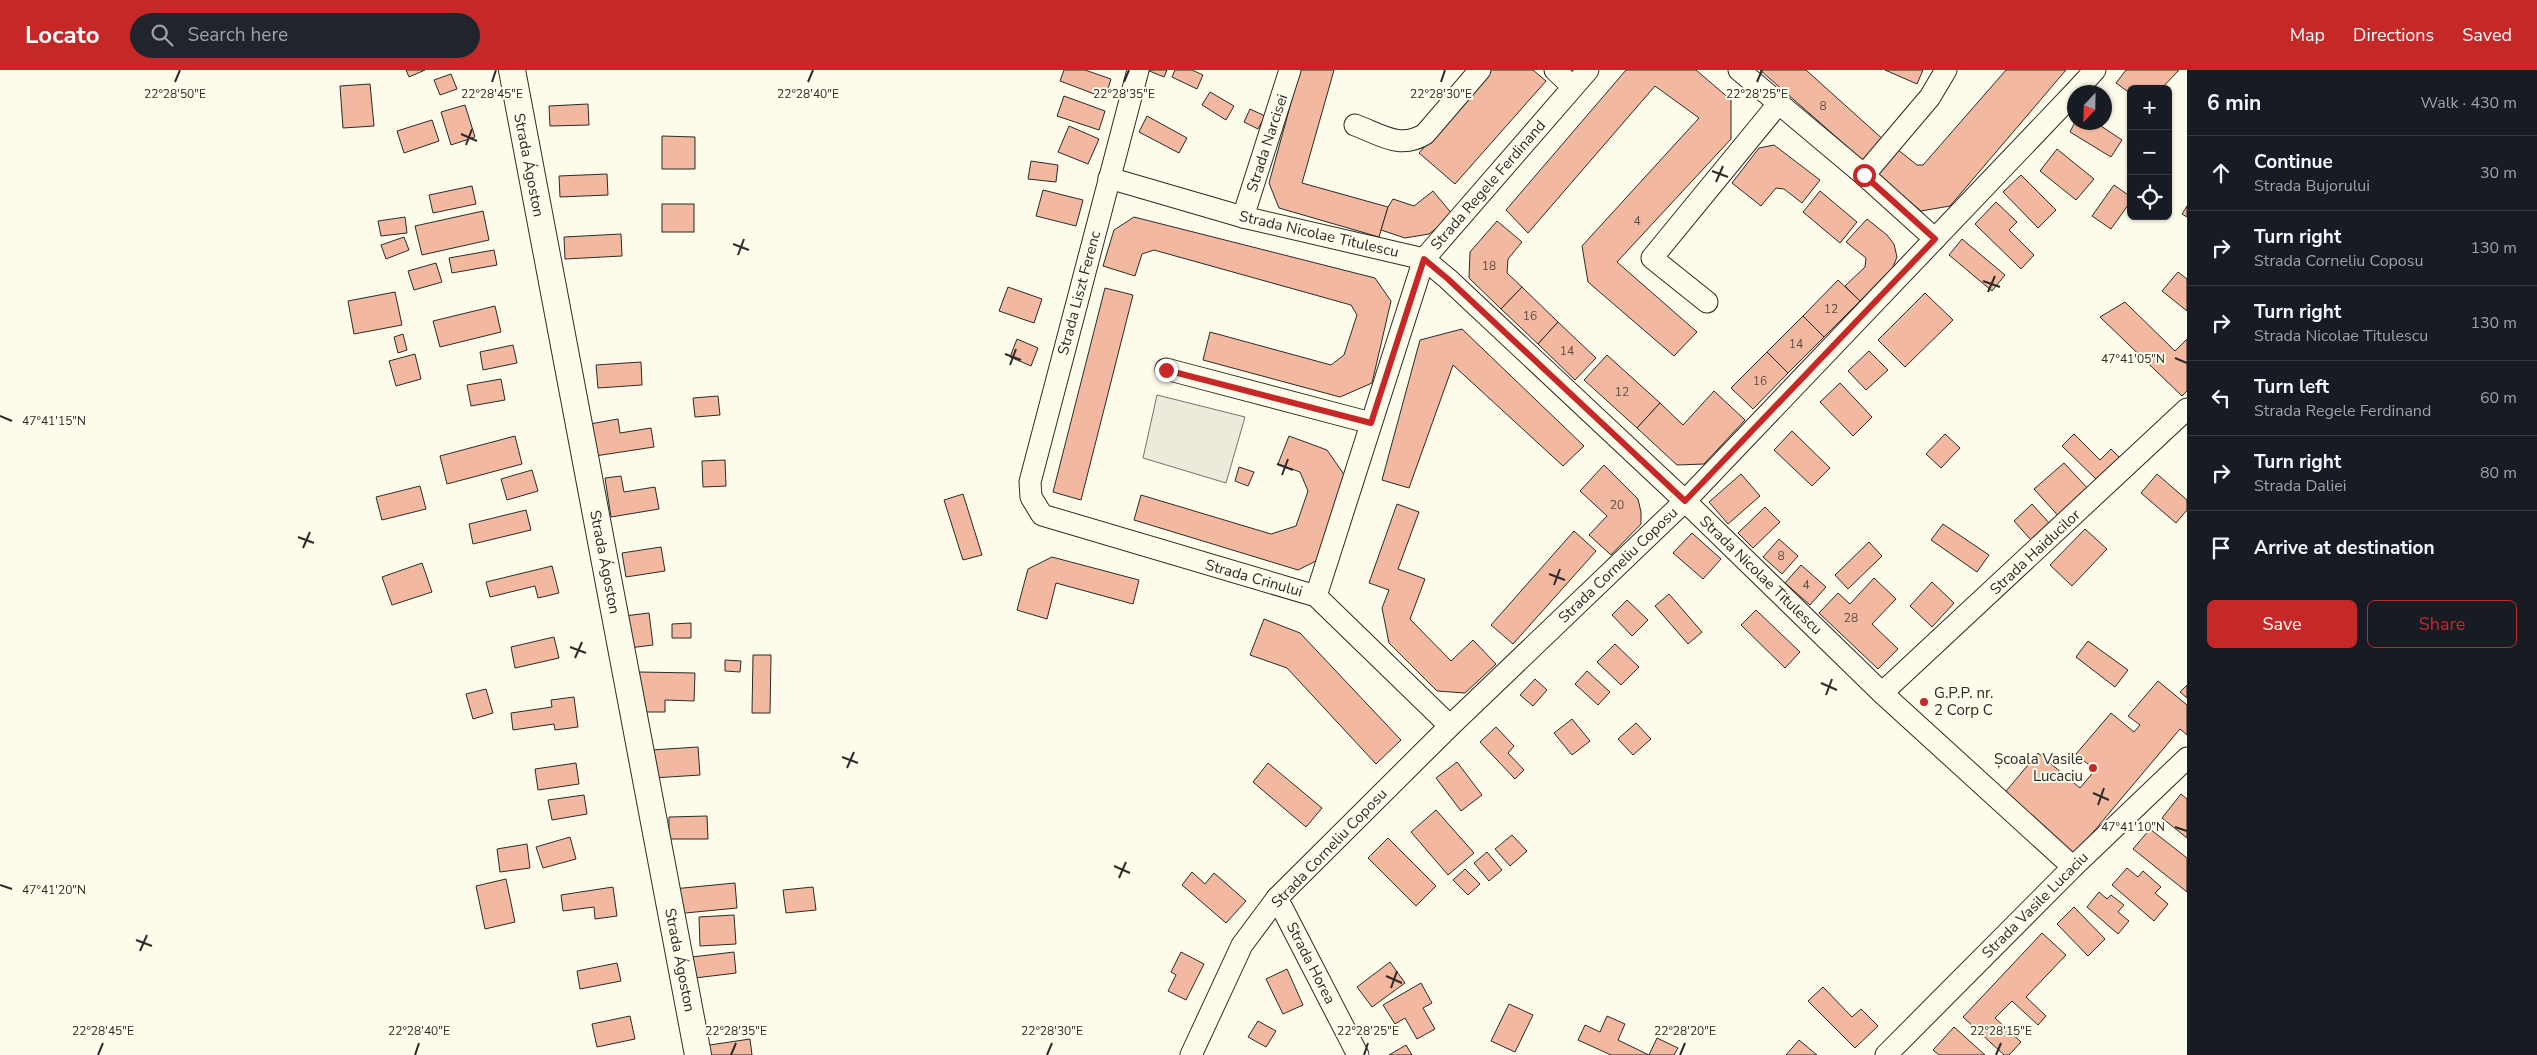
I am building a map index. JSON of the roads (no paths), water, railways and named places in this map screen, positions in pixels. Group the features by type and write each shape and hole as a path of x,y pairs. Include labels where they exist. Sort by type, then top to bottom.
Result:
{"main road":[{"name":"Strada Ágoston","path":"512,70 698,1055"}],"street":[{"name":"Strada Liszt Ferenc","path":"1042,515 1031,497 1030,482 1138,70"},
{"name":"Strada Narcisei","path":"1244,217 1290,70"},
{"path":"1355,125 1403,142 1416,140 1425,134 1480,70"},
{"path":"1555,70 1573,88"},
{"name":"Strada Regele Ferdinand","path":"1316,596 1424,259 1588,70"},
{"path":"1739,70 1864,175 1935,239"},
{"path":"1864,175 1930,97 1946,70"},
{"name":"Strada Corneliu Coposu","path":"2082,85 2095,70"},
{"name":"Strada Corneliu Coposu","path":"1192,1055 1242,945 1277,898 1450,726 1685,501 2067,101"},
{"path":"1707,302 1652,258 1779,103"},
{"name":"Strada Nicolae Titulescu","path":"1109,178 1244,217 1424,259 1448,279 1685,501 1882,693 2073,867"},
{"path":"1166,370 1371,423"},
{"name":"Strada Haiducilor","path":"1882,693 2187,409"},
{"name":"Strada Crinului","path":"1042,515 1316,596 1450,726"},
{"name":"Strada Vasile Lucaciu","path":"1886,1055 2073,867 2187,758"},
{"name":"Strada Horea","path":"1277,898 1358,1055"}],"place":[{"name":"G.P.P. nr. 2 Corp C","path":"1924,702"},
{"name":"Școala Vasile Lucaciu","path":"2093,768"}]}
